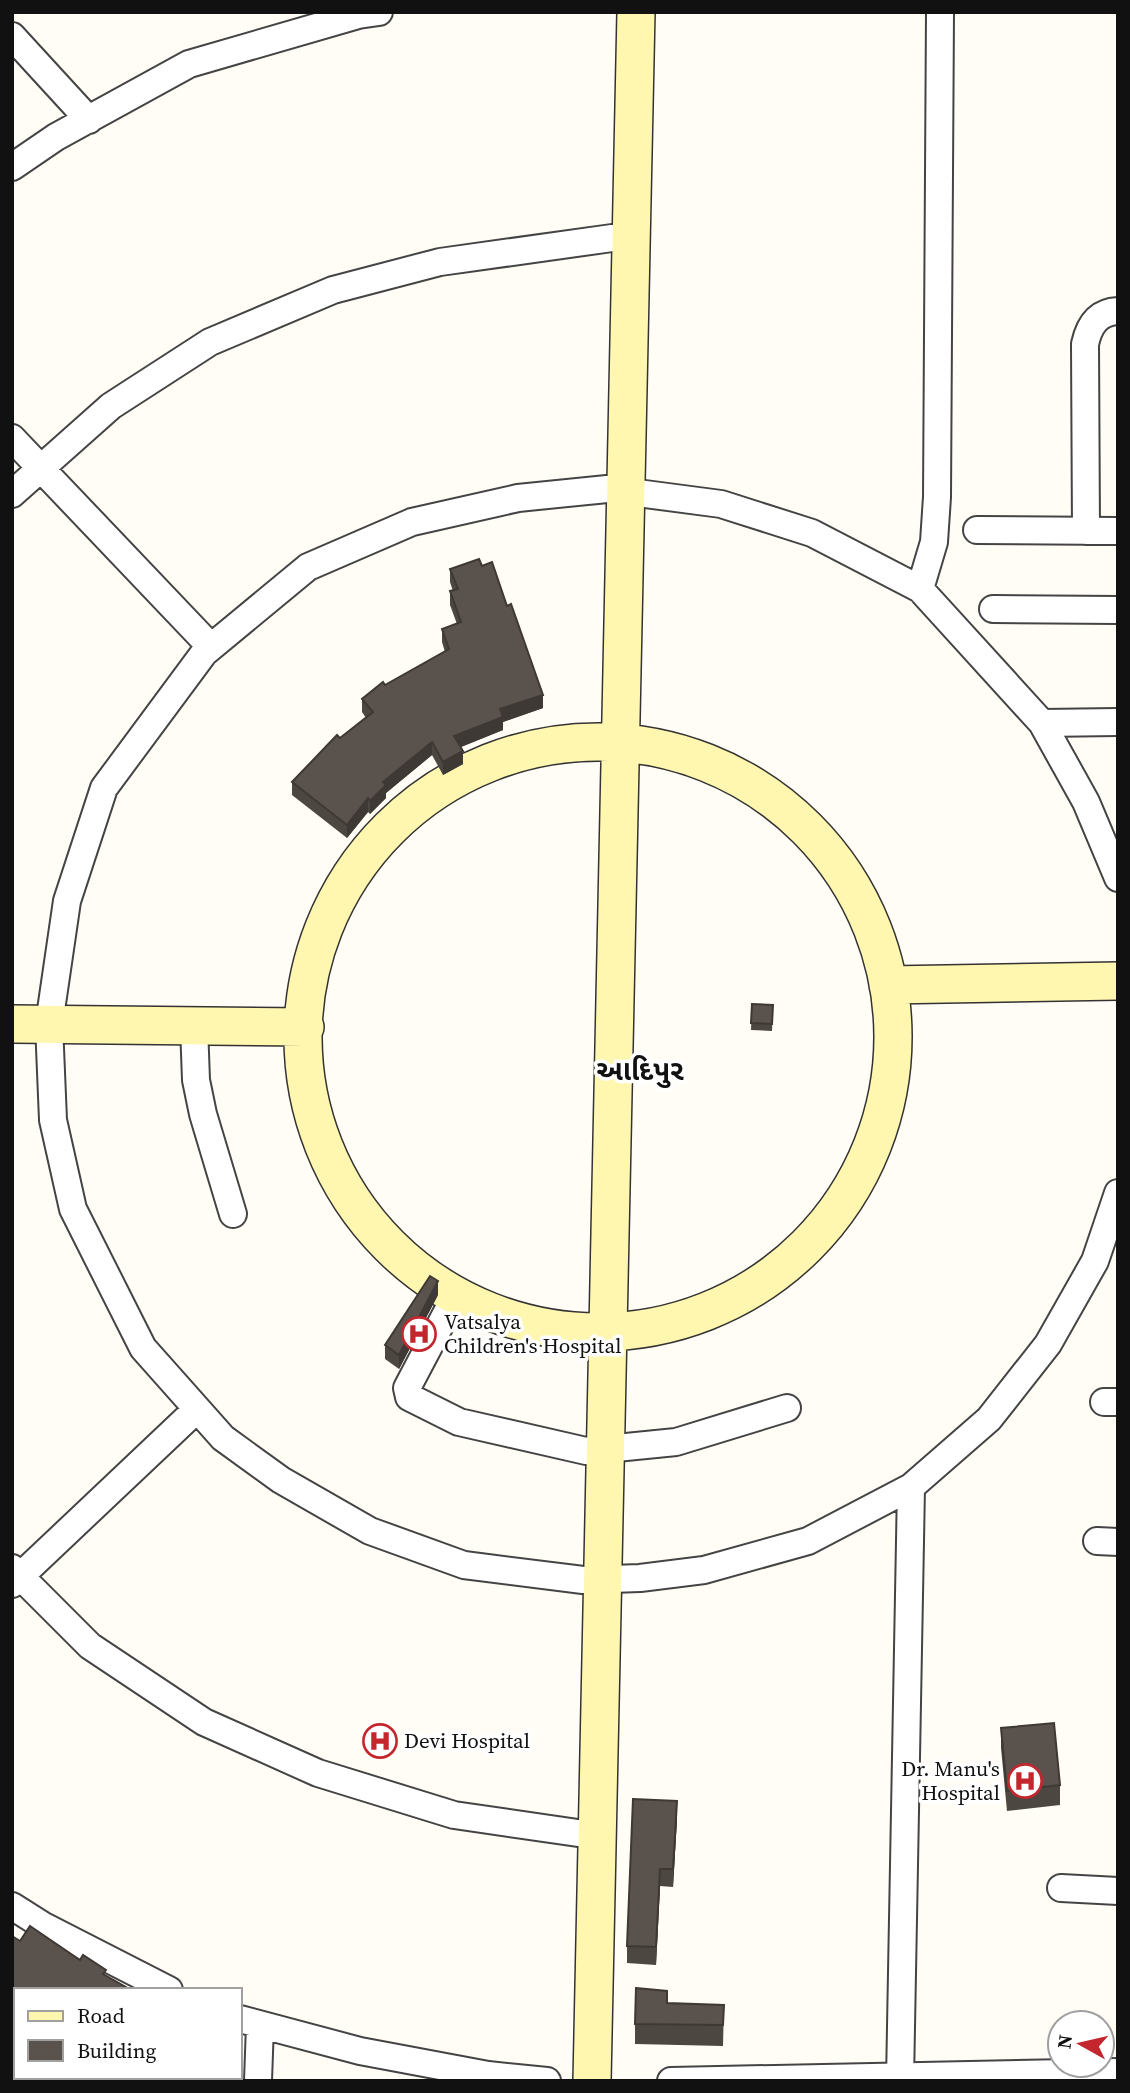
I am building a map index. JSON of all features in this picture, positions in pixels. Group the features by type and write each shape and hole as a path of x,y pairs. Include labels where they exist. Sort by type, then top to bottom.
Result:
{"main road":[{"path":"617,12 612,238 617,491"},
{"path":"592,2081 594,1579 611,740 617,491 636,12"},
{"path":"611,740 694,756 744,779 792,813 832,856 869,919 888,985 893,1021 889,1084 872,1145 843,1201 813,1239 763,1282 709,1311 651,1328 599,1333 536,1326 482,1309 435,1283 395,1251 363,1216 328,1154 310,1098 304,1052 306,1000 321,937 345,885 378,840 425,797 460,775 519,751 611,740"},
{"path":"888,985 1118,981"},
{"path":"12,1024 305,1027"},
{"path":"573,2081 578,1833 594,1579"}],"street":[{"path":"12,167 188,64 358,15 379,12"},
{"path":"920,589 934,542 937,497 940,12"},
{"path":"12,36 89,120"},
{"path":"12,494 111,406 210,342 333,290 440,262 612,238"},
{"path":"1086,531 1085,344 1089,327 1096,318 1118,311"},
{"path":"12,438 211,647"},
{"path":"1118,878 1086,802 1042,723 920,589 812,533 721,505 617,491 519,498 412,522 308,567 211,647 104,788 67,901 49,1024 53,1120 73,1209 143,1348 223,1438 281,1480 370,1531 464,1565 594,1579 704,1570 808,1541 911,1487 989,1419 1048,1345 1095,1261 1118,1193"},
{"path":"977,530 1118,531"},
{"path":"993,609 1118,610"},
{"path":"1042,723 1118,722"},
{"path":"194,1026 196,1080 202,1114 233,1214"},
{"path":"456,1295 410,1377 407,1388 410,1397 459,1422 596,1450 676,1442 787,1408"},
{"path":"197,1409 15,1576 90,1646 204,1722 318,1773 454,1815 578,1833"},
{"path":"900,2079 911,1487"},
{"path":"1060,1888 1118,1891"},
{"path":"12,1906 42,1925 165,1988"},
{"path":"258,2081 250,2022 360,2052 488,2075 547,2081"},
{"path":"671,2081 900,2079 1118,2072"}],"building":[{"path":"479,559 482,566 492,562 507,606 511,604 543,695 500,709 503,717 454,736 463,751 443,762 432,742 383,782 386,785 370,801 368,798 347,825 292,782 337,735 340,738 373,712 362,699 383,682 385,685 449,649 442,629 461,622 450,591 458,589 450,569"},
{"path":"752,1004 773,1005 772,1024 751,1023"},
{"path":"430,1276 438,1281 399,1355 385,1345"},
{"path":"1054,1723 1060,1785 1007,1791 1001,1728"},
{"path":"633,1799 677,1801 673,1869 660,1869 656,1947 627,1946"},
{"path":"30,1926 80,1960 83,1955 106,1970 103,1974 128,1988 14,1988 14,2036 12,1936 20,1941"},
{"path":"636,1988 667,1991 667,2003 724,2005 723,2025 635,2024"},
{"path":"131,2079 156,2079 155,2081 130,2081"},
{"path":"200,2079 200,2081 164,2081"}],"place":[{"name":"Vatsalya Children's Hospital","path":"419,1334"},
{"name":"Devi Hospital","path":"380,1741"},
{"name":"Dr. Manu's Hospital","path":"1025,1781"}],"district":[{"name":"આદિપુર","path":"640,1070"}]}
